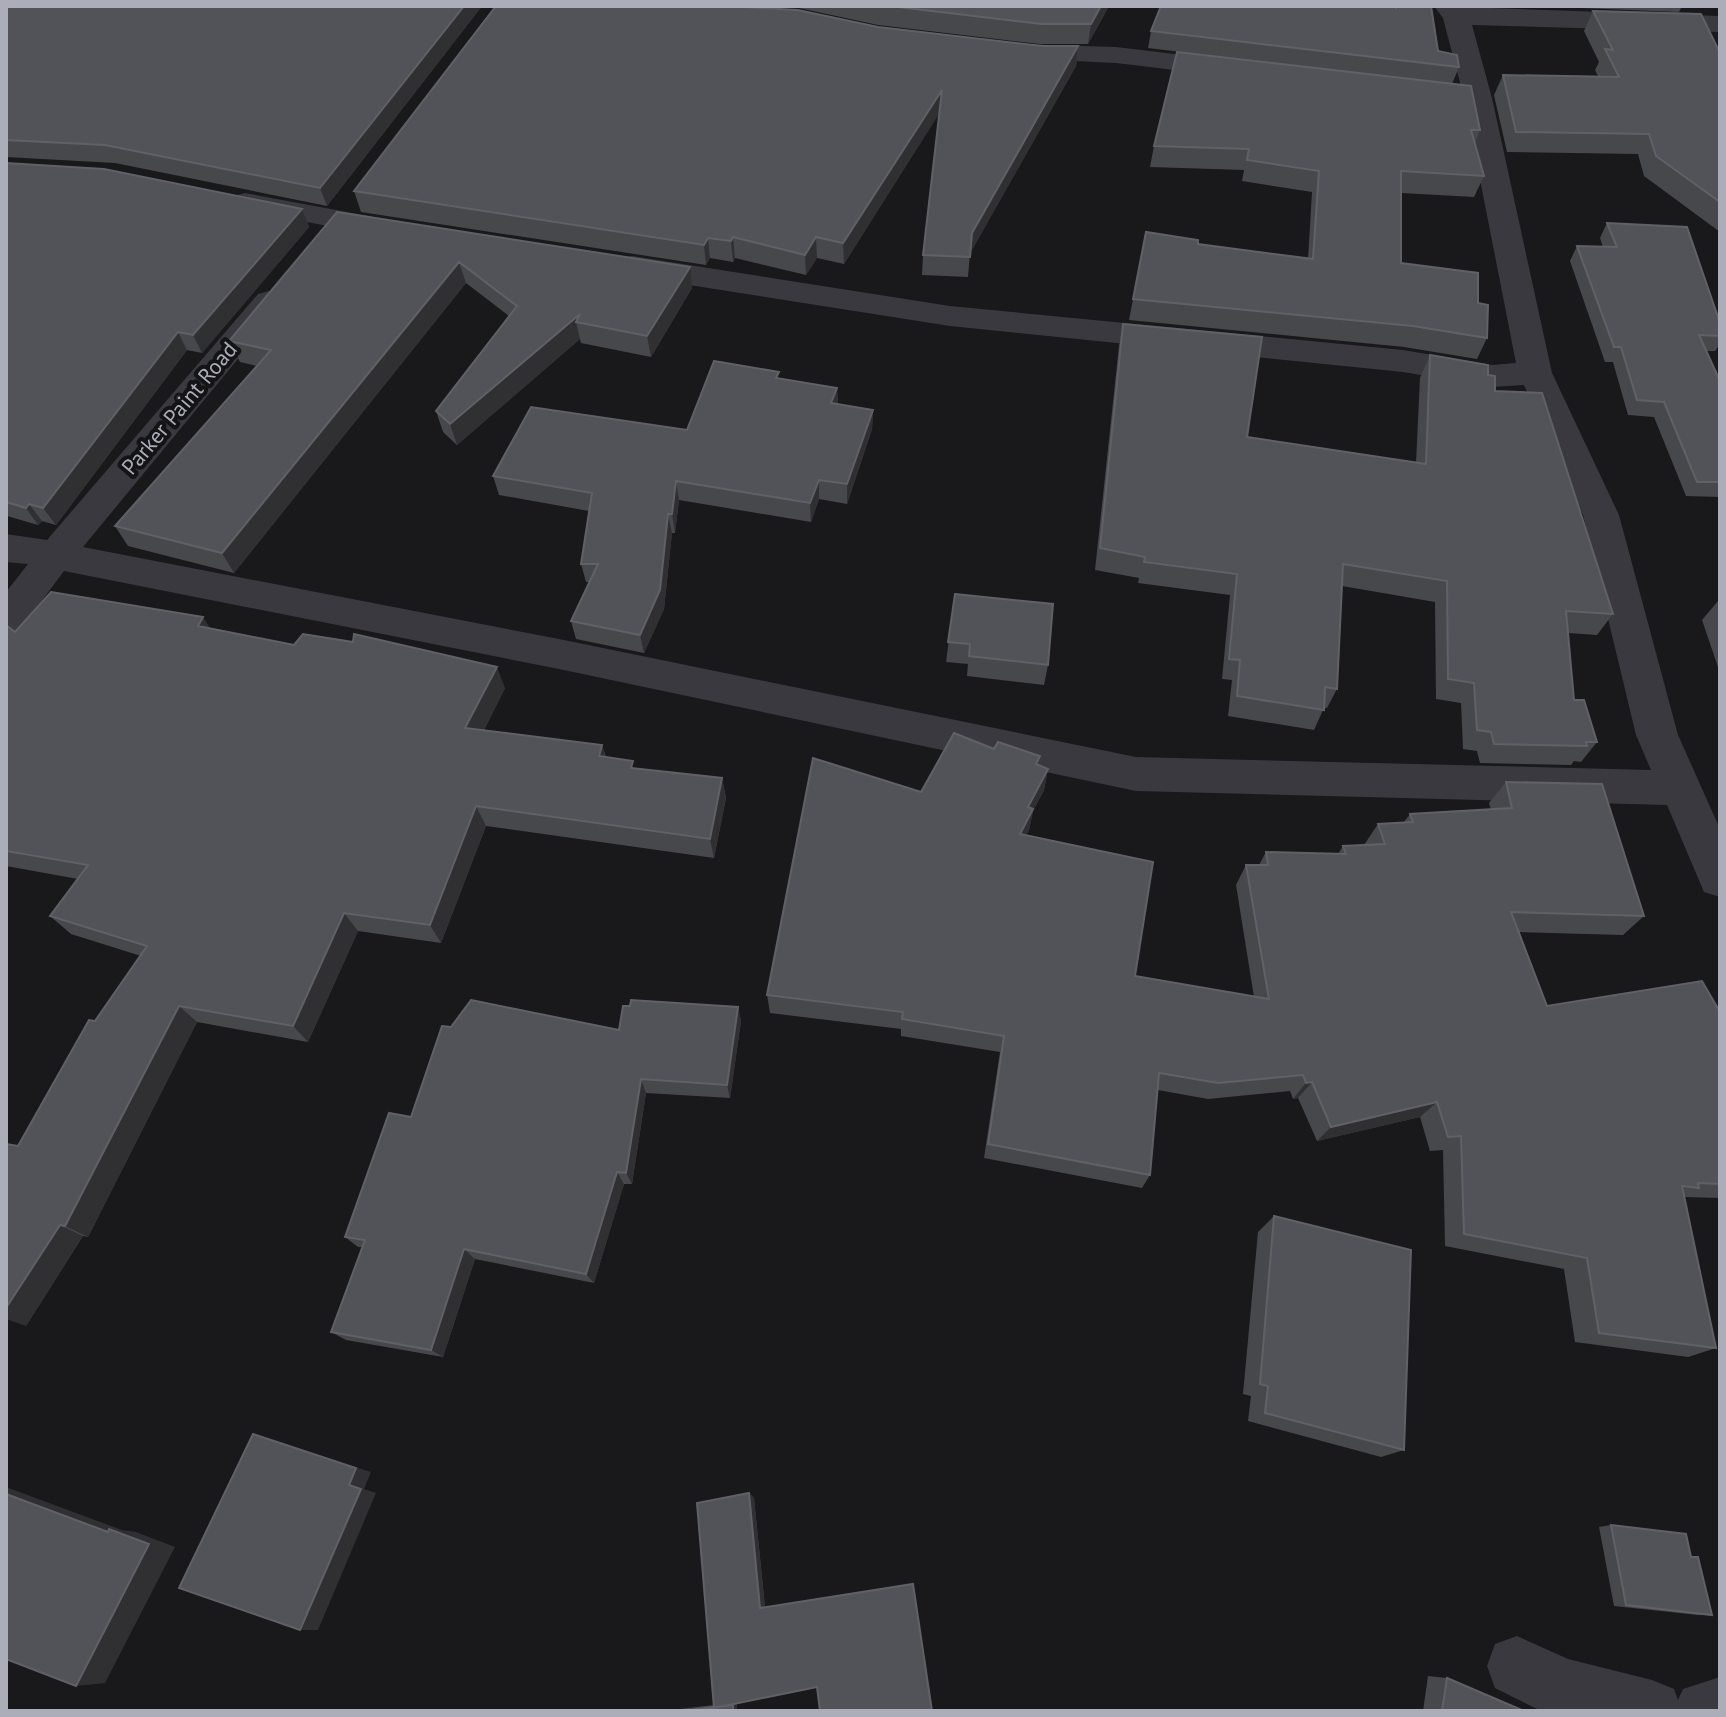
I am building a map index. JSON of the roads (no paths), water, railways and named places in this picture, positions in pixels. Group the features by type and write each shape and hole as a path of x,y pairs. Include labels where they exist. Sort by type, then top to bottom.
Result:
{"street":[{"path":"1720,24 1452,11 1463,96 1535,373 1601,515 1657,735 1720,878"},
{"path":"996,50 1040,55 1116,55 1252,71"},
{"path":"217,196 414,233"},
{"path":"603,262 950,316 1403,361 1492,376 1535,373"},
{"name":"Parker Paint Road","path":"6,620 54,557 285,280"},
{"path":"6,548 559,654 1136,774 1678,788"},
{"path":"1517,1666 1560,1688 1652,1711"},
{"path":"1705,1711 1720,1708"}]}
